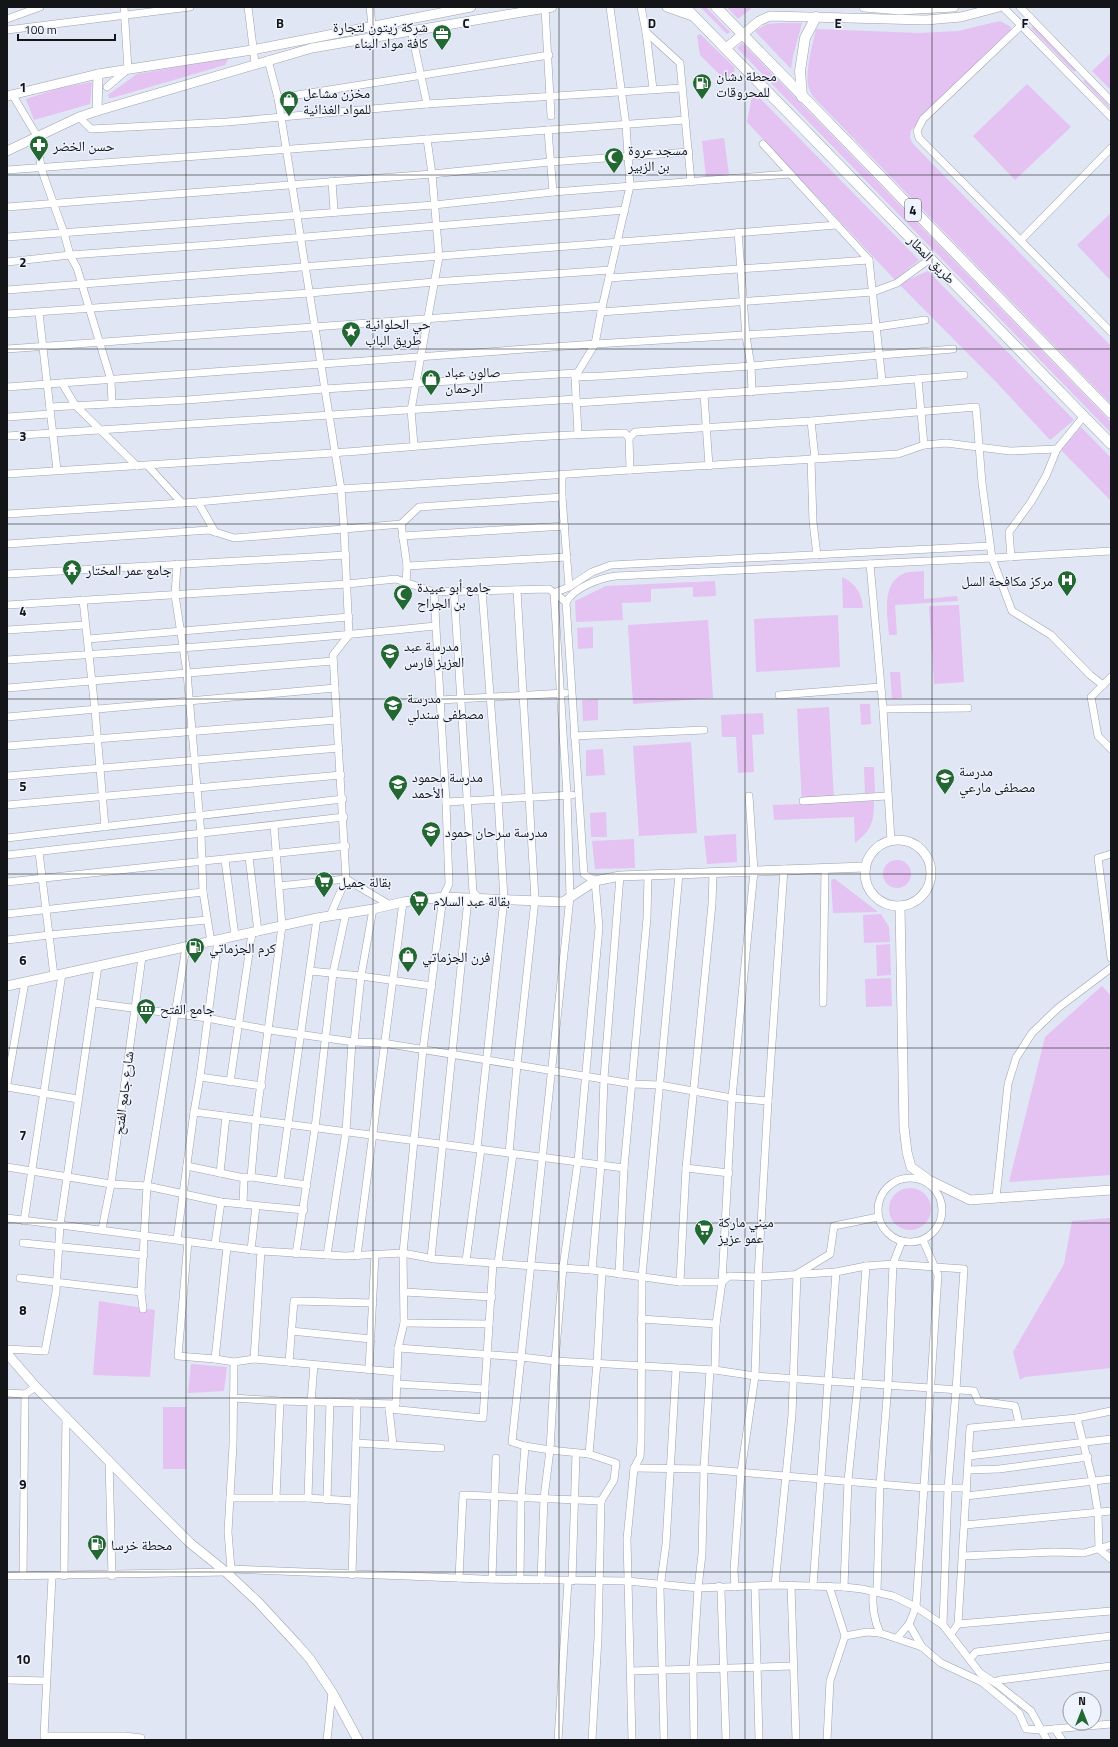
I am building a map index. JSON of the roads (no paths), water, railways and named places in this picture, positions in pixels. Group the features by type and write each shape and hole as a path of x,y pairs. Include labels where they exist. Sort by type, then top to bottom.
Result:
{"highway":[{"name":"طريق المطار","path":"685,7 1111,444"},
{"name":"طريق المطار","path":"716,7 743,33 802,97 1111,413"},
{"path":"802,97 800,71 805,38 816,17"}],"main road":[{"path":"10,95 98,74 252,50 372,25 470,7"},
{"path":"667,7 696,18"},
{"path":"864,7 954,7"},
{"path":"726,48 769,12 816,17 926,20 961,17 999,7"},
{"path":"7,151 79,117 255,63 312,48 411,30 549,8"},
{"path":"97,111 98,74"},
{"path":"902,840 912,843 921,849 931,868 927,889 920,898 911,903 900,906 890,905 873,895 865,877 865,867 868,858 874,850 882,844 891,841 902,840"},
{"path":"7,986 317,918 373,909 402,902 443,897 563,902 595,881 620,876 865,867"},
{"path":"900,906 904,1127 907,1152 911,1167 929,1180 970,1200 1111,1190"},
{"path":"8,1353 36,1387 190,1543 228,1571 310,1659 332,1692 358,1740"}],"street":[{"path":"7,19 40,7"},
{"path":"107,87 128,69 126,16 124,7"},
{"path":"7,30 190,7"},
{"path":"248,7 252,50 255,63"},
{"path":"370,7 372,25"},
{"path":"578,434 576,375 595,344 601,309 630,186 626,125 610,7"},
{"path":"641,7 646,32 653,89"},
{"path":"1003,7 1111,117"},
{"path":"1020,7 1111,101"},
{"path":"549,8 551,116"},
{"path":"1030,17 923,120 917,131 919,138 1111,332"},
{"path":"411,30 427,104"},
{"path":"646,32 680,63 691,182"},
{"path":"278,98 549,56"},
{"path":"268,60 278,98 291,185 310,293 341,490 346,555 349,635 333,655 346,846 346,879 330,916"},
{"path":"79,117 91,129 227,122 427,104 550,97 622,90 682,88"},
{"path":"10,95 37,136 41,168 52,203 64,233 70,255 77,268 88,309 111,380 112,403"},
{"path":"7,170 685,120"},
{"path":"548,130 553,192"},
{"path":"414,445 411,410 439,257 432,174 427,139"},
{"path":"763,144 869,260 882,381"},
{"path":"1020,240 1111,148"},
{"path":"7,207 432,174 550,162 689,152"},
{"path":"7,237 334,211 434,205 553,192 790,174"},
{"path":"332,181 334,211"},
{"path":"7,262 70,255 625,210"},
{"path":"7,290 837,225"},
{"path":"738,232 746,336 751,366 752,392"},
{"path":"7,349 427,318 743,302 873,292 897,283 931,258"},
{"path":"609,278 869,260"},
{"path":"7,314 610,270"},
{"path":"39,312 57,470"},
{"path":"7,387 595,344 877,327 925,320"},
{"path":"7,417 50,411 75,405 187,400 416,383 576,375 602,376 751,366 879,354 953,349"},
{"path":"7,436 411,410 752,392 964,375"},
{"path":"918,379 924,445"},
{"path":"62,383 75,405 137,466"},
{"path":"704,395 709,466"},
{"path":"7,474 334,453 414,445 578,434 627,436 635,432 811,421 976,407 982,483 992,558 1012,611 1051,635 1090,675 1104,685"},
{"path":"1011,557 1009,532 1031,502 1046,476 1057,449 1084,416"},
{"path":"811,421 813,458 813,522 817,554"},
{"path":"627,436 630,470"},
{"path":"7,514 198,502 341,490 630,470 898,454 924,445 946,443 1010,451 1057,449"},
{"path":"148,466 182,503"},
{"path":"562,475 562,497 569,587"},
{"path":"7,544 209,530 234,538 344,529 401,524 419,507 562,497"},
{"path":"198,502 215,532"},
{"path":"401,524 406,566 406,584"},
{"path":"402,536 565,526"},
{"path":"554,593 569,587 592,572 611,565 990,546"},
{"path":"541,1580 544,1498 550,1450 555,1361 563,1267 578,1161 599,927 595,881 584,874 566,602 570,595 601,578 616,576 1111,551"},
{"path":"7,574 346,555"},
{"path":"406,566 567,557"},
{"path":"177,564 175,595 187,673 201,834 203,892 207,920 215,941 200,1078 177,1239"},
{"path":"870,564 883,709 887,796 891,841"},
{"path":"7,605 348,584 396,579 406,584 434,592 549,589 566,602"},
{"path":"389,1410 484,1418 492,1297 512,1154 517,1065 535,900 517,590"},
{"path":"454,591 473,892 480,899"},
{"path":"466,1261 479,1149 504,899 491,698 482,591"},
{"path":"389,1410 396,1404 398,1348 404,1323 403,1254 423,1050 443,897 449,884 446,802 434,592"},
{"path":"554,593 567,795 570,897 550,1070 543,1158 530,1265 512,1442 525,1446 550,1450 589,1454 616,1463 614,1480 601,1501 598,1581 598,1638 592,1740"},
{"path":"83,600 88,639 90,681 95,710 105,827"},
{"path":"88,639 349,617"},
{"path":"7,630 85,625"},
{"path":"7,660 349,635 435,626"},
{"path":"7,688 333,661"},
{"path":"1111,677 1091,697 1098,736 1111,749"},
{"path":"779,695 880,687"},
{"path":"7,717 335,688"},
{"path":"440,700 572,693"},
{"path":"883,709 968,708"},
{"path":"7,746 337,720"},
{"path":"574,736 704,730"},
{"path":"7,776 339,748"},
{"path":"7,805 341,775"},
{"path":"446,802 579,795"},
{"path":"694,1740 693,1670 698,1588 702,1554 704,1469 716,1324 722,1282 732,1098 754,871 749,796"},
{"path":"803,801 887,796"},
{"path":"7,838 343,799"},
{"path":"7,855 344,817"},
{"path":"243,1204 262,1086 282,926 274,826"},
{"path":"7,882 346,846"},
{"path":"24,1221 44,1094 58,975 49,935 39,852"},
{"path":"1111,854 1098,858 1111,958"},
{"path":"230,1082 238,1025 255,932 249,857"},
{"path":"225,860 235,936"},
{"path":"823,1003 825,868"},
{"path":"735,1586 734,1570 741,1472 755,1376 758,1277 768,1101 784,869"},
{"path":"680,1282 686,1168 712,904 713,872"},
{"path":"632,1740 627,1539 634,1468 640,1457 642,1276 679,874"},
{"path":"618,1274 624,1168 633,1084 647,918 648,875"},
{"path":"592,1270 601,1164 604,1078 620,876"},
{"path":"279,886 346,879 390,904"},
{"path":"7,914 203,892"},
{"path":"431,1258 468,899"},
{"path":"357,1256 374,1135 402,902"},
{"path":"327,1255 346,1131 353,1042 361,976 373,909"},
{"path":"296,1254 304,1210 315,1128 333,973 346,913"},
{"path":"280,1181 317,918"},
{"path":"7,940 207,920"},
{"path":"142,1309 141,1292 147,1186 186,947"},
{"name":"شارع جامع الفتح","path":"102,1229 111,1184 142,957"},
{"path":"8,1353 45,1351 54,1305 60,1225 78,1099 94,1003 98,966"},
{"path":"996,1198 1008,1084 1016,1058 1037,1028 1058,1008 1111,968"},
{"path":"310,971 361,976 432,986"},
{"path":"7,1084 25,982"},
{"path":"94,1003 207,1018 238,1025 353,1042 384,1044 453,1054 633,1084 660,1085 732,1098 768,1101"},
{"path":"200,1078 262,1086"},
{"path":"7,1087 78,1099"},
{"path":"194,1112 624,1168"},
{"path":"220,1173 226,1116"},
{"path":"187,1166 220,1173 307,1185"},
{"path":"7,1167 111,1184 147,1186 184,1196 221,1202 304,1210"},
{"path":"686,1168 729,1173"},
{"path":"906,1177 927,1181 941,1197 943,1214 937,1229 923,1240 902,1241 887,1233 878,1217 879,1199 890,1184 906,1177"},
{"path":"215,1244 221,1202"},
{"path":"251,1250 256,1206"},
{"path":"797,1274 830,1254 834,1226 878,1217"},
{"path":"7,1218 102,1229 261,1251 357,1256 403,1254 466,1261 563,1267 680,1282 722,1282 729,1276 758,1277 836,1272 866,1266 893,1264 964,1269 948,1488 943,1625"},
{"path":"897,1638 909,1624 916,1607 925,1488 938,1275 923,1240"},
{"path":"188,1241 178,1356 234,1362 254,1359 397,1372"},
{"path":"880,1633 876,1624 872,1603 875,1592 880,1484 888,1385 893,1264 902,1241"},
{"path":"23,1242 144,1254"},
{"path":"215,1359 227,1247"},
{"path":"254,1359 261,1251"},
{"path":"369,1370 375,1255"},
{"path":"844,1587 848,1480 858,1382 866,1266"},
{"path":"589,1454 597,1363 602,1271"},
{"path":"813,1586 836,1272"},
{"path":"775,1585 792,1415 797,1274"},
{"path":"20,1278 141,1292"},
{"path":"404,1292 492,1297"},
{"path":"289,1362 294,1301 373,1303"},
{"path":"641,1319 716,1324"},
{"path":"404,1323 490,1324"},
{"path":"291,1331 371,1339"},
{"path":"398,1348 521,1356 555,1361 712,1370 755,1376 974,1391 978,1401 1015,1406 1019,1423"},
{"path":"228,1571 234,1362"},
{"path":"308,1498 311,1402 314,1365"},
{"path":"664,1740 661,1584 666,1544 676,1369"},
{"path":"396,1384 485,1389"},
{"path":"7,1393 24,1394 36,1387"},
{"path":"23,1576 24,1394"},
{"path":"233,1398 280,1401 396,1404"},
{"path":"276,1498 280,1401"},
{"path":"327,1500 330,1402"},
{"path":"352,1575 357,1403"},
{"path":"389,1410 394,1445"},
{"path":"951,1634 958,1624 970,1428 1077,1418 1111,1411"},
{"path":"64,1576 66,1416"},
{"path":"1077,1418 1088,1457 1093,1482 1098,1513 1099,1548 1111,1559"},
{"path":"969,1456 1111,1439"},
{"path":"356,1443 441,1448"},
{"path":"520,1580 521,1498 525,1446"},
{"path":"558,1740 570,1581 576,1453"},
{"path":"968,1470 999,1469 1088,1457"},
{"path":"492,1579 496,1458"},
{"path":"109,1460 112,1576"},
{"path":"634,1468 704,1469 848,1480 925,1488 967,1488"},
{"path":"966,1496 1111,1479"},
{"path":"459,1578 463,1495 601,1501"},
{"path":"230,1498 308,1498 354,1501"},
{"path":"965,1525 1111,1511"},
{"path":"963,1556 1054,1552 1084,1553 1111,1545"},
{"path":"7,1576 112,1576 228,1571 628,1582 698,1588 775,1585 844,1587 893,1596 916,1607 943,1625 980,1673 1031,1711 1047,1740"},
{"path":"52,1576 44,1736 141,1738 141,1740"},
{"path":"791,1585 796,1740"},
{"path":"719,1586 721,1591 726,1740"},
{"path":"755,1586 759,1740"},
{"path":"827,1740 830,1681 845,1636 829,1586"},
{"path":"958,1624 1111,1611"},
{"path":"909,1624 922,1647"},
{"path":"845,1636 867,1632 880,1633 922,1647 941,1663 982,1682 1019,1713 1026,1729 1042,1730 1111,1724"},
{"path":"970,1659 976,1652 1111,1636"},
{"path":"631,1671 793,1666"},
{"path":"994,1682 1111,1666"},
{"path":"7,1680 46,1681"},
{"path":"327,1740 332,1692"},
{"path":"1055,1729 1062,1740"}],"place":[{"name":"شركة زيتون لتجارة كافة مواد البناء","path":"442,51"},
{"name":"محطة دشان للمحروقات","path":"702,100"},
{"name":"مخزن مشاعل للمواد الغذائية","path":"289,117"},
{"name":"حسن الخضر","path":"39,162"},
{"name":"مسجد عروة بن الزبير","path":"614,174"},
{"name":"حي الحلوانية طريق الباب","path":"351,348"},
{"name":"صالون عباد الرحمان","path":"431,396"},
{"name":"جامع عمر المختار","path":"72,586"},
{"name":"مركز مكافحة السل","path":"1067,597"},
{"name":"جامع أبو عبيدة بن الجراح","path":"403,611"},
{"name":"مدرسة عبد العزيز فارس","path":"390,670"},
{"name":"مدرسة مصطفى سندلي","path":"393,722"},
{"name":"مدرسة مصطفى مارعي","path":"945,795"},
{"name":"مدرسة محمود الأحمد","path":"398,801"},
{"name":"مدرسة سرحان حمود","path":"431,848"},
{"name":"بقالة جميل","path":"324,898"},
{"name":"بقالة عبد السلام","path":"419,917"},
{"name":"كرم الجزماتي","path":"195,964"},
{"name":"فرن الجزماتي","path":"408,973"},
{"name":"جامع الفتح","path":"146,1025"},
{"name":"ميني ماركة عمو عزيز","path":"704,1246"},
{"name":"محطة خرسا","path":"97,1561"}]}
